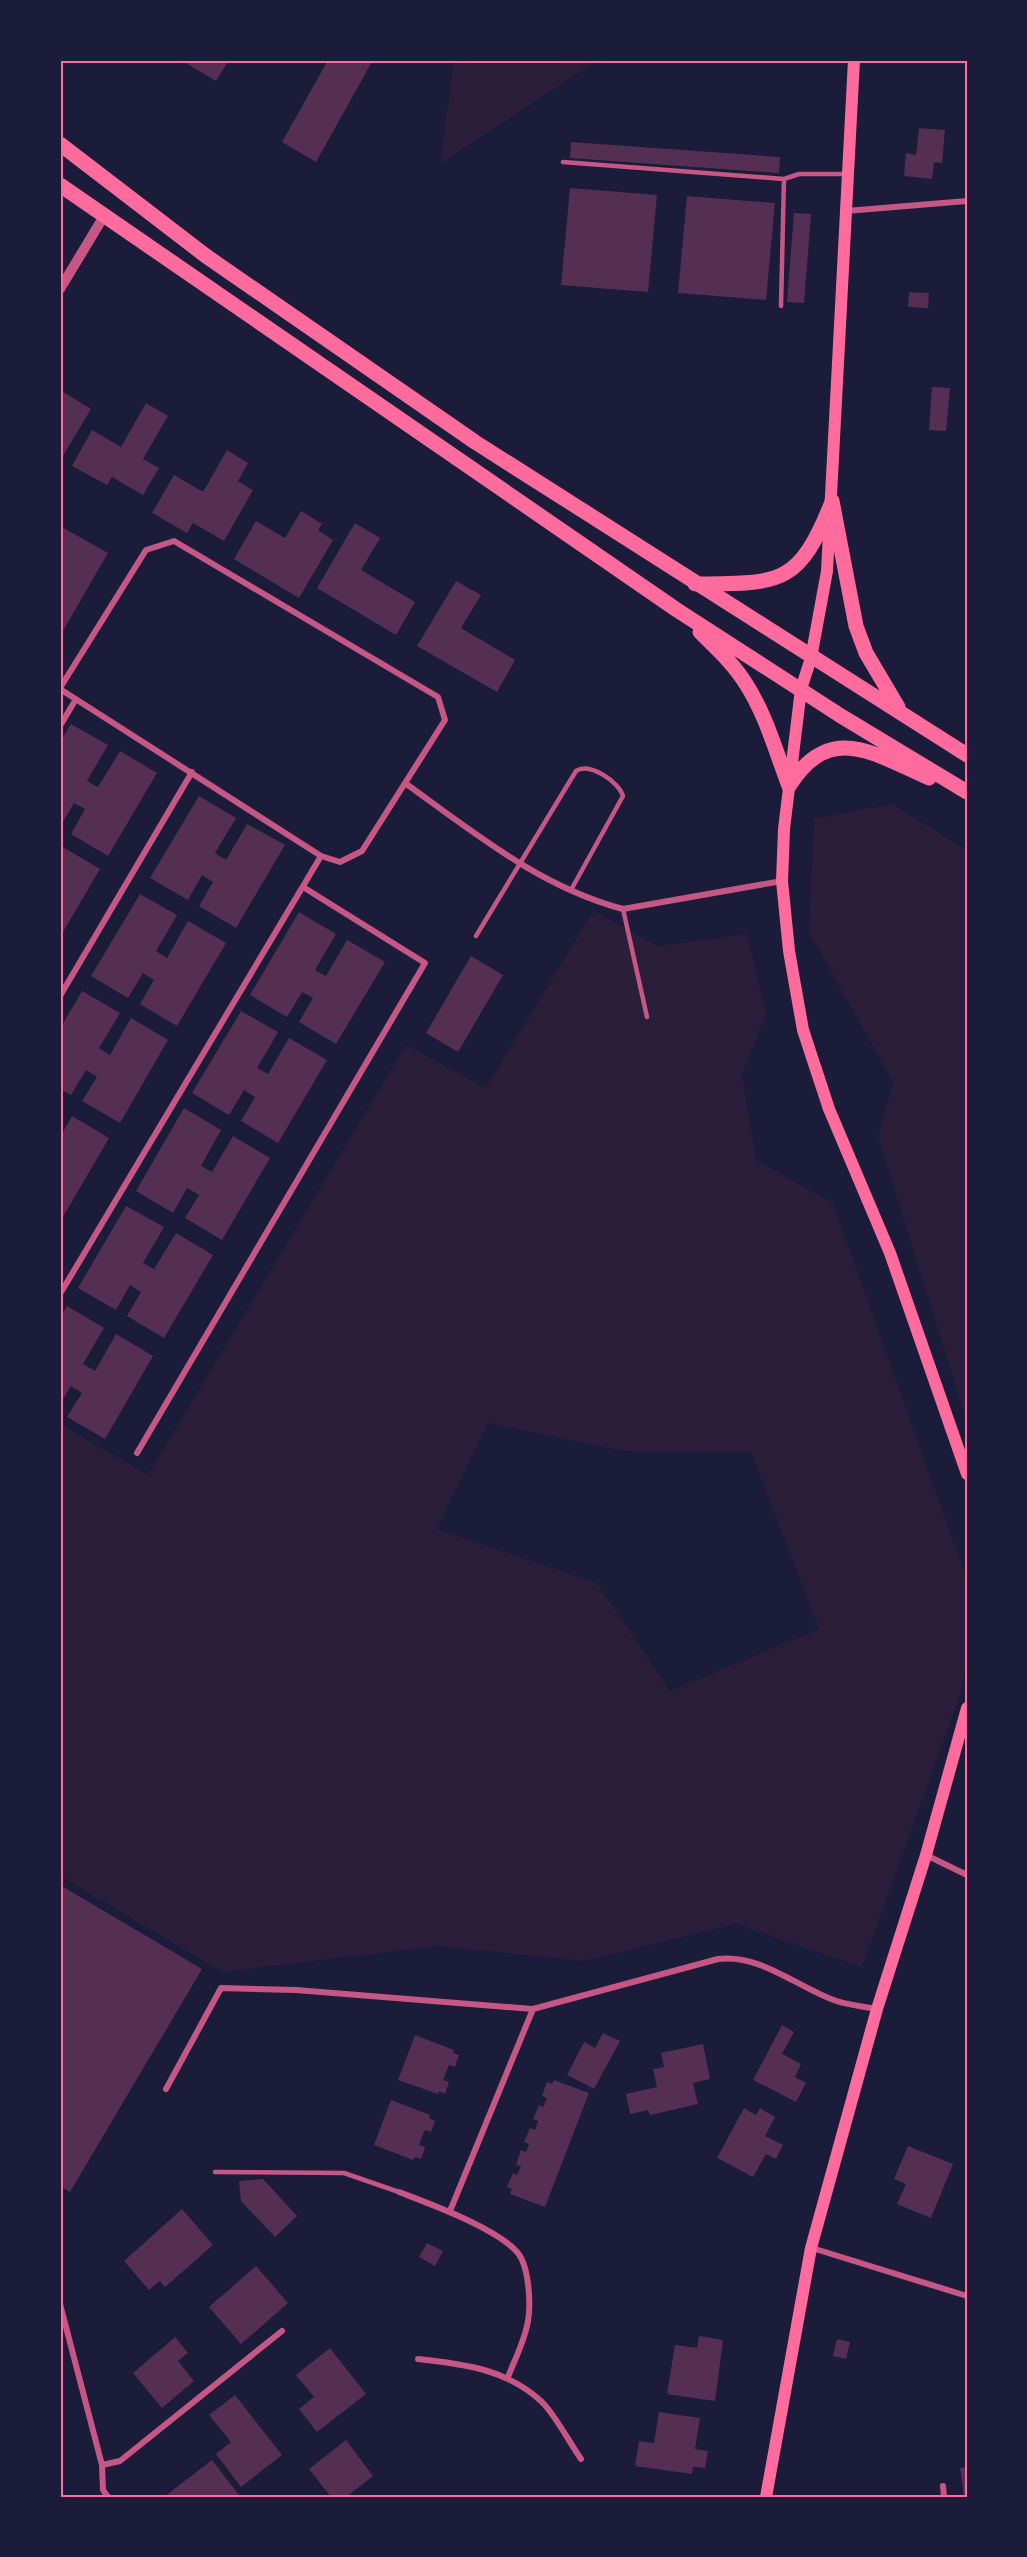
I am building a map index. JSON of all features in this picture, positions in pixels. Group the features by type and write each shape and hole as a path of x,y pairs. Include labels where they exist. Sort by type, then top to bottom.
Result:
{"main road":[{"path":"854,60 827,571 811,658 801,689 789,786 782,881 789,951 803,1030 829,1109 890,1253 967,1474"},
{"path":"60,144 206,256 426,409 695,584 967,755"},
{"path":"60,186 677,610 967,793"},
{"path":"695,584 749,584 777,578 807,555 818,538 832,501"},
{"path":"832,501 856,626 866,653 900,711"},
{"path":"677,610 730,663 746,683 759,706 789,786"},
{"path":"789,786 798,771 810,759 828,750 861,748 967,793"},
{"path":"765,2497 811,2248 877,2009 926,1855 967,1708"}],"street":[{"path":"846,212 967,201"},
{"path":"60,289 104,216"},
{"path":"174,541 438,697 445,720 362,852 340,862 321,856 60,688 146,550 174,541"},
{"path":"60,726 76,699"},
{"path":"60,996 192,772"},
{"path":"405,783 519,865 598,902 623,909 782,881"},
{"path":"60,1294 321,856"},
{"path":"137,1453 425,963 303,887"},
{"path":"926,1855 967,1875"},
{"path":"166,2089 221,1988 296,1990 533,2008 718,1959 731,1958 743,1959 777,1973 832,2000 877,2009"},
{"path":"450,2211 533,2008"},
{"path":"399,2192 450,2211 500,2239 517,2252 523,2260 527,2274 529,2320 508,2377"},
{"path":"811,2248 967,2296"},
{"path":"60,2304 102,2465 103,2490 108,2497"},
{"path":"102,2465 120,2461 282,2331"},
{"path":"418,2359 472,2365 508,2377 543,2403 581,2460"},
{"path":"943,2486 944,2497"}],"lane":[{"path":"563,162 784,179 798,174 847,174"},
{"path":"781,306 784,179"},
{"path":"476,936 576,771 588,768 618,785 623,796 572,890"},
{"path":"623,909 647,1017"},
{"path":"216,2172 344,2174 399,2192"}],"shaded area":[{"path":"454,60 598,60 440,164"},
{"path":"892,804 967,850 967,1422 878,1137 893,1082 809,932 814,819"},
{"path":"593,911 658,946 747,934 766,1014 742,1075 756,1160 833,1203 967,1580 967,1658 960,1695 862,1967 736,1924 584,1961 438,1946 222,1972 60,1876 60,1424 148,1475 406,1045 486,1088","holes":["488,1423 623,1451 751,1452 819,1629 670,1691 597,1583 437,1529"]}],"building":[{"path":"181,60 229,60 216,81"},
{"path":"328,60 373,60 316,162 282,142"},
{"path":"919,128 945,130 942,163 934,162 932,179 904,176 906,153 916,155"},
{"path":"571,142 780,157 779,173 570,158"},
{"path":"570,188 657,195 648,292 561,285"},
{"path":"687,196 775,203 766,300 678,293"},
{"path":"794,213 811,214 804,303 787,302"},
{"path":"909,292 929,293 928,308 908,307"},
{"path":"932,387 950,388 946,431 929,430"},
{"path":"60,390 91,409 60,461"},
{"path":"146,403 168,416 143,459 159,468 143,495 112,477 107,485 72,466 92,430 121,447"},
{"path":"227,450 248,463 238,481 253,490 224,541 193,523 187,533 152,513 174,475 203,492"},
{"path":"301,511 322,524 318,530 333,540 299,598 234,559 256,521 285,538"},
{"path":"355,523 380,538 361,570 415,602 396,635 317,588"},
{"path":"60,526 108,553 60,636"},
{"path":"456,581 481,595 461,628 515,660 497,692 417,646"},
{"path":"71,724 108,745 87,781 98,787 120,751 157,773 108,856 71,834 85,809 74,803 60,827 60,742"},
{"path":"199,796 236,818 215,853 226,860 247,824 285,845 236,928 199,906 213,882 202,875 188,900 150,878"},
{"path":"63,847 100,869 60,937 60,852"},
{"path":"140,894 177,915 156,951 167,958 188,921 226,943 177,1026 140,1004 154,980 143,973 128,998 91,976"},
{"path":"299,912 336,934 315,970 326,976 347,940 385,962 336,1044 299,1022 313,998 302,992 287,1017 250,995"},
{"path":"471,956 503,975 458,1052 426,1033"},
{"path":"82,991 120,1013 99,1048 110,1055 131,1018 168,1040 120,1123 82,1101 97,1077 86,1070 71,1095 60,1089 60,1029"},
{"path":"241,1011 278,1032 257,1068 268,1074 289,1038 327,1060 278,1143 241,1121 255,1097 244,1090 229,1115 192,1093"},
{"path":"184,1108 221,1130 201,1166 212,1172 233,1136 270,1158 222,1240 185,1218 199,1195 187,1188 173,1213 136,1191"},
{"path":"72,1116 109,1138 60,1222 60,1137"},
{"path":"126,1206 164,1227 143,1263 154,1269 176,1233 213,1255 164,1338 127,1316 141,1292 130,1285 116,1310 78,1288"},
{"path":"67,1306 104,1328 83,1364 95,1371 116,1334 153,1356 105,1439 67,1417 82,1393 71,1386 60,1404 60,1318"},
{"path":"60,1885 202,1969 70,2192 60,2186"},
{"path":"782,2025 794,2032 782,2054 801,2064 795,2077 806,2083 796,2102 753,2080"},
{"path":"603,2033 620,2041 594,2089 567,2075 584,2042 595,2048"},
{"path":"415,2035 454,2050 453,2053 459,2055 455,2067 449,2065 443,2080 449,2082 445,2094 439,2091 438,2094 398,2080"},
{"path":"703,2044 710,2079 693,2083 698,2104 650,2115 648,2110 630,2114 626,2094 657,2087 653,2069 664,2067 661,2053"},
{"path":"554,2080 589,2093 545,2207 510,2194 512,2189 507,2187 513,2173 517,2175 521,2166 516,2165 521,2150 526,2152 529,2144 524,2142 530,2128 535,2130 538,2121 533,2119 539,2105 544,2107 547,2098 542,2096 547,2082 552,2084"},
{"path":"391,2100 430,2115 429,2118 435,2121 431,2132 425,2130 419,2145 425,2147 421,2159 415,2157 413,2160 374,2145"},
{"path":"744,2108 756,2115 760,2108 775,2117 765,2136 783,2145 776,2159 766,2154 753,2177 717,2158"},
{"path":"908,2146 953,2164 931,2218 897,2204 906,2184 894,2179"},
{"path":"263,2179 297,2216 275,2237 241,2201 239,2181"},
{"path":"182,2209 213,2245 165,2287 160,2281 149,2290 124,2261"},
{"path":"427,2243 443,2251 435,2266 419,2257"},
{"path":"256,2266 288,2303 241,2344 209,2307"},
{"path":"699,2336 723,2340 715,2401 667,2394 675,2345 697,2348"},
{"path":"175,2337 188,2353 178,2361 194,2381 162,2408 133,2373"},
{"path":"837,2339 850,2342 846,2359 833,2356"},
{"path":"330,2348 366,2394 317,2432 299,2409 314,2397 296,2375"},
{"path":"235,2395 282,2455 241,2487 216,2454 231,2442 209,2415"},
{"path":"659,2412 700,2418 695,2449 708,2451 705,2468 693,2467 692,2474 635,2466 639,2441 654,2443"},
{"path":"346,2440 373,2476 346,2497 331,2497 309,2469"},
{"path":"212,2460 239,2495 237,2497 164,2497"},
{"path":"967,2467 967,2497 964,2497 960,2468"}]}
